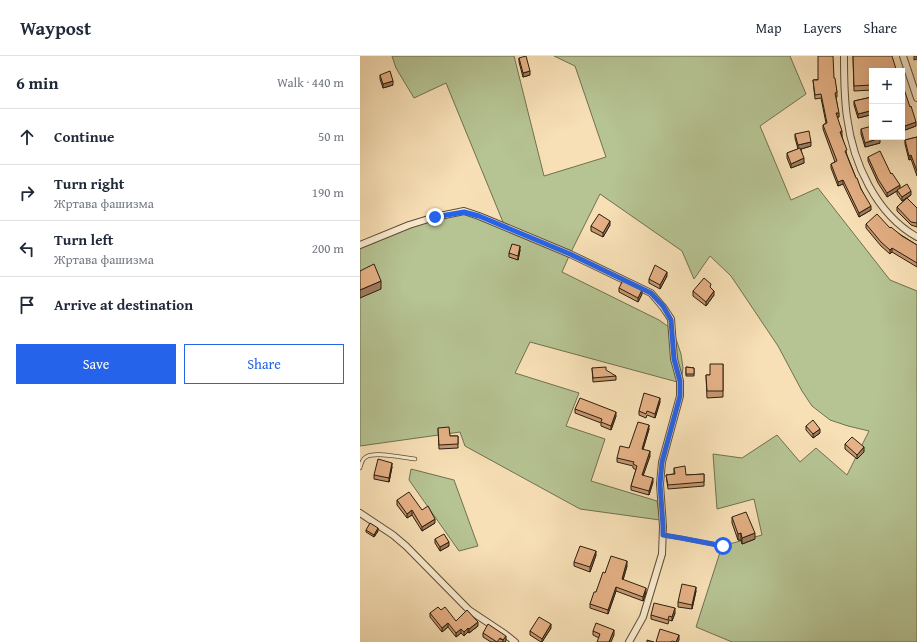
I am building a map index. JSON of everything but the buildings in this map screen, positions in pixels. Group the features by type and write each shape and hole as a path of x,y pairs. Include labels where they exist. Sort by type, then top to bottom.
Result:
{"street":[{"path":"844,56 847,119 851,138 861,169 881,205 897,224 917,237"},
{"path":"903,56 917,98"},
{"path":"360,245 409,225 435,217 464,212 479,216 570,254 651,293 663,306 671,320 674,359 680,381 680,396 662,462 660,484 663,526 662,554 643,617 628,642"},
{"path":"360,514 393,535 406,546 468,610 515,642"}],"lane":[{"path":"360,468 366,456 374,454 415,459"},
{"path":"663,535 723,546"}],"green space":[{"path":"392,56 514,56 544,176 606,157 575,66 554,56 790,56 806,94 760,126 791,200 818,188 890,280 917,291 917,642 732,642 696,627 722,546 762,535 754,499 717,509 713,454 742,458 777,435 800,462 816,448 847,475 869,431 830,420 812,406 802,391 778,346 731,276 710,256 694,279 682,251 600,194 562,272 659,320 673,330 681,354 683,368 681,383 530,342 515,373 579,393 566,426 605,439 591,481 657,501 660,520 580,509 465,446 460,432 360,446 360,245 409,225 464,211 505,227 446,83 414,98 396,68"},
{"path":"411,469 454,480 478,546 459,551 409,480"}],"route":[{"path":"435,217 464,212 479,216 570,254 634,284 651,293 663,306 671,320 674,359 680,381 680,396 662,462 660,484 663,535 723,546"}]}
